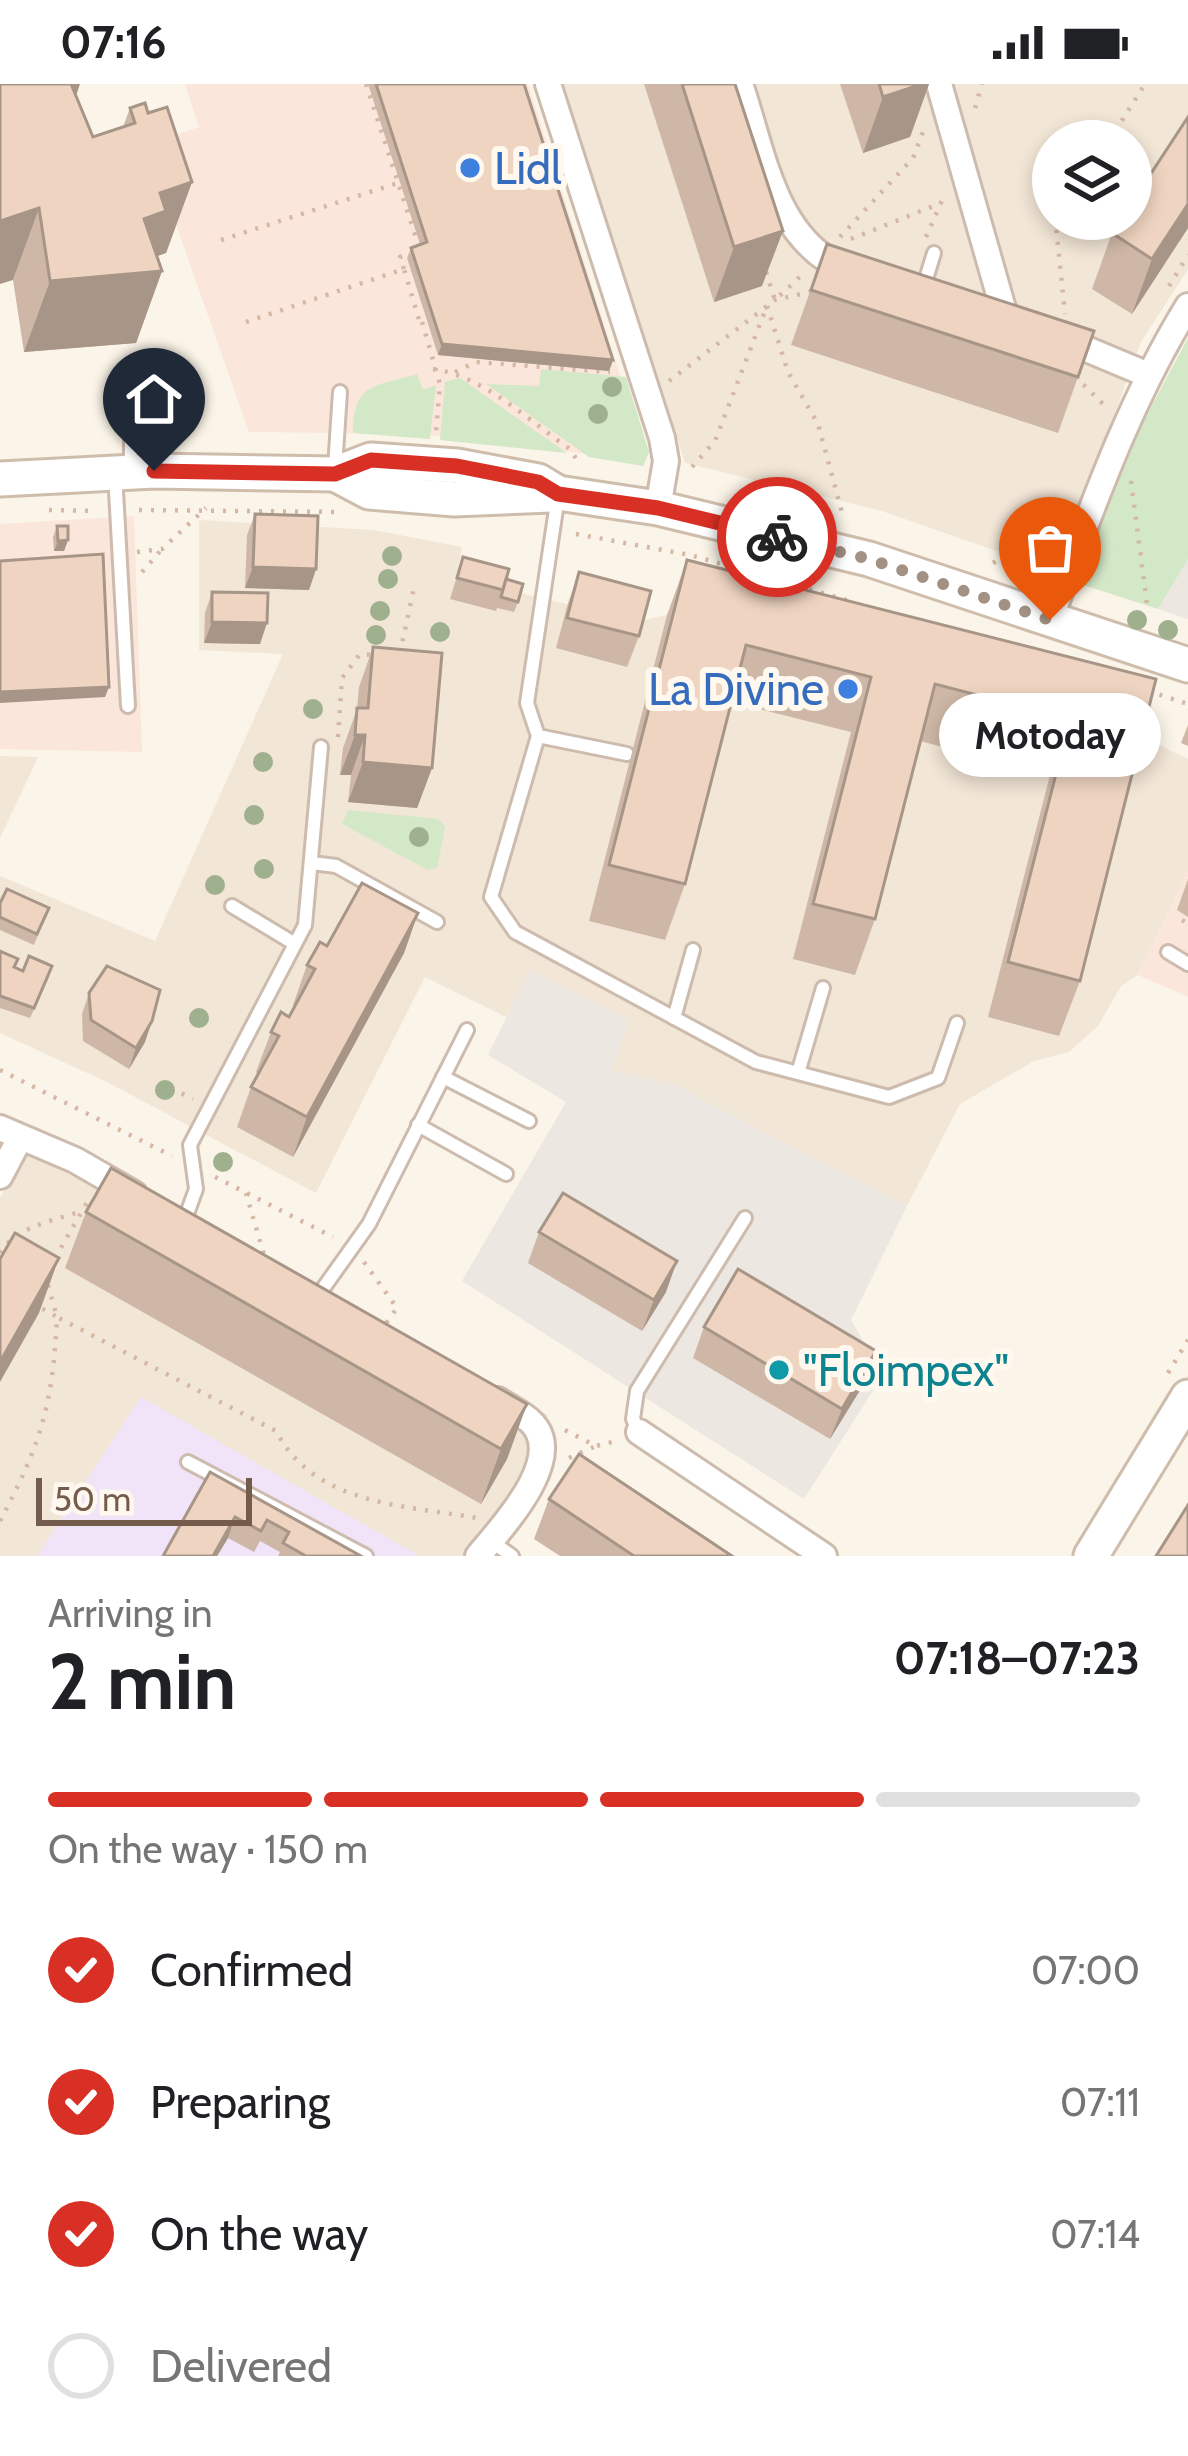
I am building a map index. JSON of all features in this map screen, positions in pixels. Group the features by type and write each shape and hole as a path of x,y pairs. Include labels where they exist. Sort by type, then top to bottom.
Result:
{"street":[{"path":"548,84 666,460 658,508"},
{"path":"740,84 783,211 798,239 819,259 932,297"},
{"path":"939,85 971,192 995,315 1146,374"},
{"path":"1050,620 1124,424 1146,374 1188,306"},
{"path":"0,479 126,460 335,474 369,492 535,500 558,494 658,508 869,559 1188,665"},
{"path":"0,1176 10,1133 75,1160 210,1237"},
{"path":"267,1269 380,1333"},
{"path":"482,1390 532,1422 542,1448 539,1466 492,1543"},
{"path":"1091,1556 1188,1397"},
{"path":"627,1436 824,1556"}],"lane":[{"path":"932,297 934,253"},
{"path":"335,474 340,392"},
{"path":"126,460 118,510 128,706"},
{"path":"558,494 527,703 538,736 491,897 514,932 756,1062 889,1097 938,1078 957,1023"},
{"path":"538,736 627,754"},
{"path":"184,1222 196,1194 191,1165 194,1134 307,916 321,747"},
{"path":"312,862 336,866 437,922"},
{"path":"232,906 295,944"},
{"path":"674,1018 694,950"},
{"path":"1168,952 1188,964"},
{"path":"798,1072 823,988"},
{"path":"317,1297 353,1246 466,1030"},
{"path":"443,1077 529,1121"},
{"path":"418,1125 506,1174"},
{"path":"627,1436 638,1391 745,1218"},
{"path":"188,1462 366,1556"}],"path":[{"path":"367,84 420,251 400,257 440,384 434,445"},
{"path":"1122,120 1145,84"},
{"path":"939,85 913,158 830,248 971,192"},
{"path":"934,253 922,245 962,158"},
{"path":"220,240 399,183"},
{"path":"1057,240 1067,340"},
{"path":"455,372 476,362 612,372 664,385 775,300 819,259"},
{"path":"764,267 775,300"},
{"path":"246,322 404,269"},
{"path":"775,300 807,289 826,295"},
{"path":"690,470 715,441 767,306"},
{"path":"767,306 788,372 818,424 843,516"},
{"path":"434,368 455,372 570,449 577,460"},
{"path":"1057,370 1078,376 1124,424 1148,612"},
{"path":"993,563 1094,503"},
{"path":"120,554 162,549 207,508"},
{"path":"34,510 341,512"},
{"path":"554,530 690,555 851,602"},
{"path":"394,658 405,643 416,583"},
{"path":"337,744 342,678 360,654 377,656"},
{"path":"1144,690 1188,704"},
{"path":"0,1070 353,1246 397,1308 380,1333"},
{"path":"246,1192 267,1269"},
{"path":"0,1521 32,1461 53,1394 57,1317 45,1276 88,1201 106,1211"},
{"path":"0,1252 9,1239 30,1228 82,1211"},
{"path":"30,1228 35,1244"},
{"path":"19,1296 276,1431 290,1459 331,1487 492,1543"},
{"path":"532,1422 549,1421 596,1445 627,1436"}],"shaded area":[{"path":"185,84 528,84 647,461 419,434 249,432 148,145 199,127"},
{"path":"563,84 1188,84 1188,269 1141,342 1057,572 882,511 685,463"},
{"path":"134,516 142,752 0,749 0,524"},
{"path":"199,520 374,530 462,547 456,578 639,621 667,615 1136,734 1188,759 1188,872 1138,975 1121,986 1098,1026 1069,1052 1034,1061 960,1104 907,1206 672,1084 610,1071 531,971 506,1017 425,977 316,1193 107,1082 0,1033 0,876 155,941 283,654 199,650"},
{"path":"1188,559 1188,619 1158,609"},
{"path":"0,756 38,757 0,838"},
{"path":"1188,872 1188,997 1138,975"},
{"path":"530,970 630,1020 611,1071 672,1084 907,1206 851,1320 883,1375 804,1499 462,1281 566,1102 488,1055"},
{"path":"25,1152 548,1415 529,1464 467,1556 419,1556 141,1398 37,1556 0,1556 0,1198"},
{"path":"141,1397 419,1556 37,1556"}],"green space":[{"path":"1188,338 1188,559 1158,609 1077,583 1143,422"},
{"path":"541,369 626,377 649,452 643,466 589,457 486,384 539,386"},
{"path":"417,374 423,390 436,385 430,439 353,433 362,395 378,385"},
{"path":"460,378 567,453 440,440 445,382"},
{"path":"348,810 438,819 445,827 437,868 428,870 342,824"}],"building":[{"path":"0,84 71,84 93,137 135,123 130,108 145,103 148,113 167,107 192,182 160,193 166,211 144,219 162,271 50,281 39,208 0,221"},
{"name":"Lidl","path":"376,84 524,84 613,360 442,344 411,248 427,242"},
{"path":"682,84 735,84 783,231 734,247"},
{"path":"879,84 922,84 883,97"},
{"path":"1188,117 1188,204 1152,259 1123,240 1152,240 1152,172"},
{"path":"827,244 1094,331 1078,377 811,290"},
{"path":"255,514 318,516 316,569 253,567"},
{"path":"57,526 68,526 68,540 58,541"},
{"path":"103,554 109,687 0,692 0,561"},
{"path":"463,557 509,569 503,590 457,578"},
{"path":"687,560 1156,679 1080,981 1008,962 1070,719 935,684 875,919 813,904 871,677 746,645 685,884 609,865"},
{"path":"579,572 651,591 639,636 567,618"},
{"path":"506,579 523,584 518,602 501,597"},
{"path":"212,592 268,593 267,623 212,622"},
{"path":"373,647 442,653 432,768 363,762 365,735 355,735 357,708 368,708"},
{"path":"362,883 418,913 307,1117 251,1087 279,1036 271,1032 281,1012 289,1017 315,969 307,965 320,942 327,946"},
{"path":"7,889 49,908 37,934 0,917"},
{"path":"0,951 18,959 14,967 23,971 29,956 52,966 34,1008 0,996"},
{"path":"107,966 160,990 152,1021 136,1048 91,1020 89,993"},
{"path":"111,1168 527,1404 501,1449 86,1212"},
{"path":"563,1193 677,1261 654,1300 539,1232"},
{"path":"15,1233 59,1258 0,1362 0,1259"},
{"path":"738,1269 876,1351 842,1409 704,1327"},
{"path":"579,1454 732,1556 634,1556 549,1499"},
{"path":"210,1472 361,1556 306,1556 283,1543 289,1532 267,1520 261,1531 235,1517 213,1556 163,1556"},
{"path":"1188,1505 1188,1556 1156,1556"}],"way so far":[{"path":"777,537 869,559 1050,620"}],"place":[{"name":"Lidl","path":"470,168"},
{"name":"Motoday","path":"1050,620"},
{"name":"La Divine","path":"848,689"},
{"name":"\"Floimpex\"","path":"779,1370"}],"route":[{"path":"154,471 335,474 371,460 457,466 538,482 558,494 658,508 777,537"}]}
